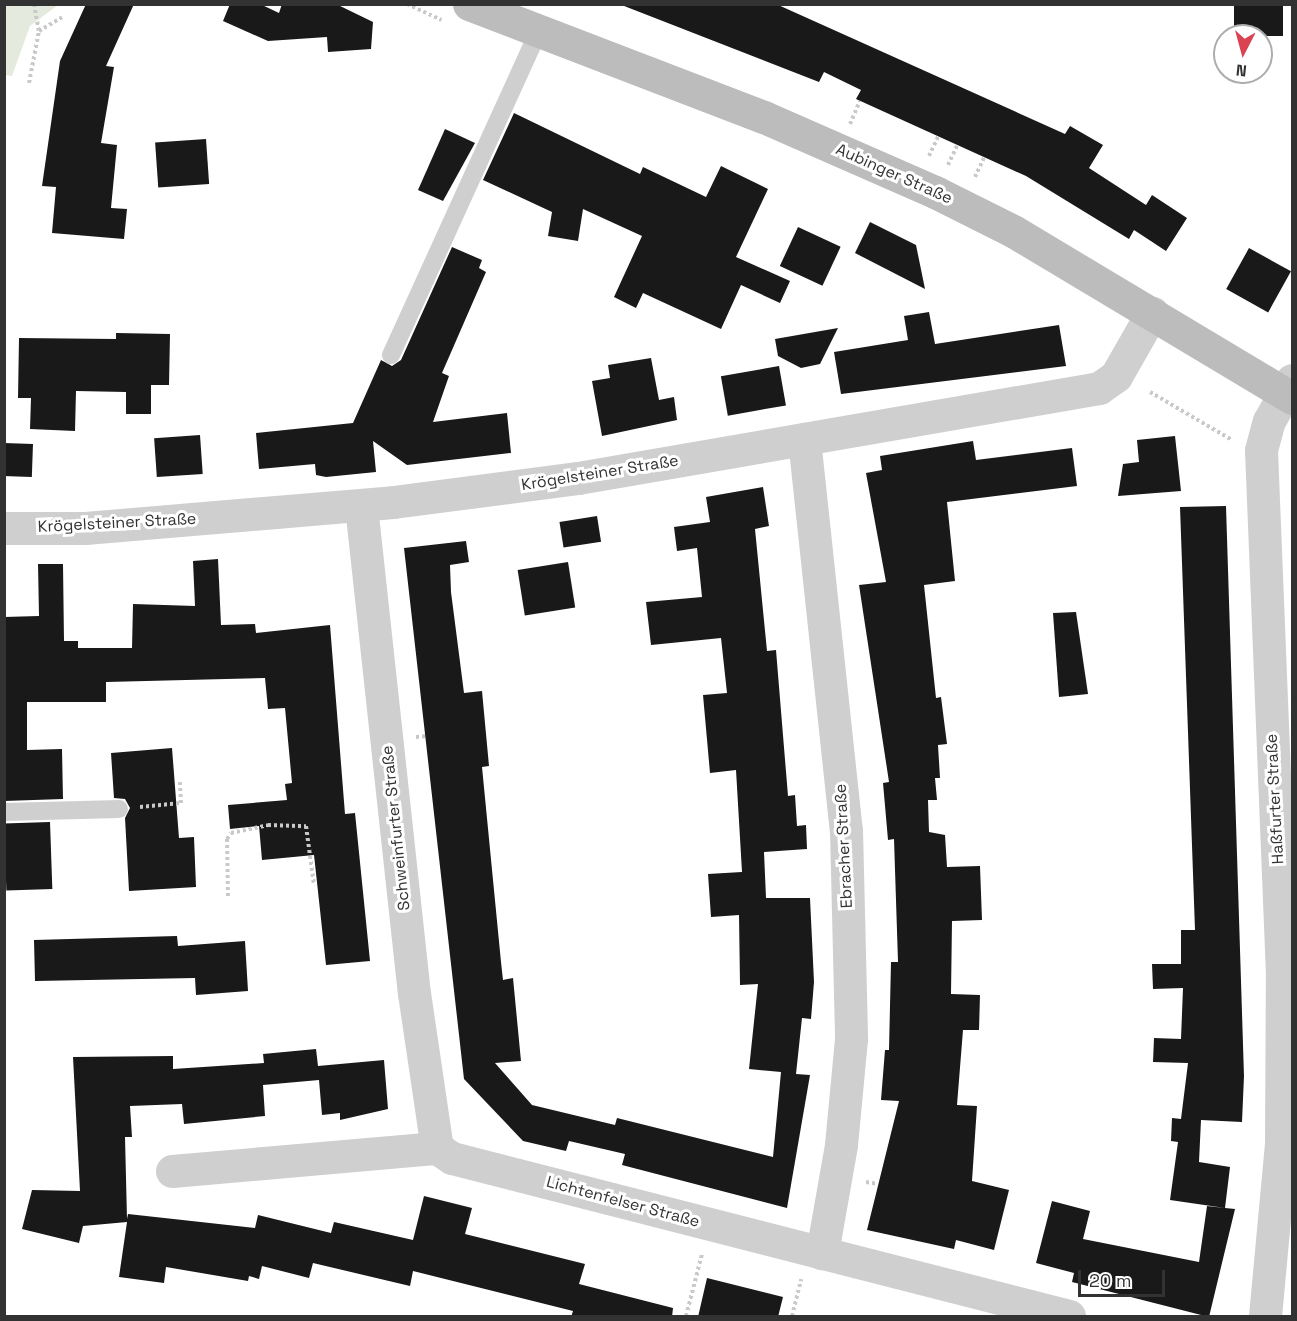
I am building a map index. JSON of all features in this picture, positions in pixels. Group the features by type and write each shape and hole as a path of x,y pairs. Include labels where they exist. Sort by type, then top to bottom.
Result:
{"main road":[{"name":"Aubinger Straße","path":"460,14 538,32 764,117 909,180 1014,231 1152,314 1290,391"}],"street":[{"name":"Krögelsteiner Straße","path":"4,528 85,528 361,506 578,478 1099,388 1116,376 1152,314"},
{"name":"Haßfurter Straße","path":"1265,1317 1287,1145 1288,974 1261,450 1290,391"},
{"name":"Ebracher Straße","path":"804,439 846,830 851,1039 841,1145 815,1252"},
{"name":"Schweinfurter Straße","path":"361,506 414,993 437,1148"},
{"name":"Lichtenfelser Straße","path":"437,1148 452,1158 1069,1317"},
{"path":"172,1171 437,1148"}],"lane":[{"path":"390,355 538,32"},
{"path":"4,812 119,808"}],"path":[{"path":"29,83 39,32 34,4"},
{"path":"407,4 460,14"},
{"path":"39,32 62,17"},
{"path":"855,112 860,101"},
{"path":"1150,392 1240,444"},
{"path":"119,808 181,803 180,782"},
{"path":"228,896 227,839 268,825 306,826 314,885"},
{"path":"686,1317 705,1242"},
{"path":"792,1317 815,1252"}],"shaded area":[{"path":"4,5 58,5 30,26 12,76 5,75"}],"building":[{"path":"86,4 134,4 106,66 114,67 101,143 117,145 111,208 127,209 124,239 52,233 56,187 42,186 60,61"},
{"path":"230,4 260,4 279,13 282,4 336,4 373,22 371,49 328,52 327,37 268,41 223,21"},
{"path":"619,4 776,4 1065,134 1070,126 1103,145 1089,168 1146,205 1152,195 1187,218 1166,251 1134,230 1129,239 1026,176 856,99 861,90 824,72 819,82"},
{"path":"1234,4 1283,4 1283,36 1273,36 1273,24 1234,24"},
{"path":"514,113 640,174 643,167 706,197 721,166 768,189 736,257 790,281 780,303 741,285 721,329 643,293 636,308 614,297 642,236 583,209 578,241 548,236 552,212 483,180"},
{"path":"445,129 475,143 443,201 418,190"},
{"path":"206,139 209,184 158,187 155,143"},
{"path":"870,222 916,245 925,289 855,253"},
{"path":"798,227 841,247 822,286 780,266"},
{"path":"452,247 482,260 479,268 486,272 442,373 449,376 433,422 507,413 511,453 407,465 373,441 376,472 326,477 316,475 315,464 259,469 256,433 353,423 381,360 392,366 401,360"},
{"path":"1249,248 1291,271 1268,312 1226,289"},
{"path":"929,312 935,344 1059,325 1066,366 841,394 834,352 908,340 904,316"},
{"path":"838,328 820,364 801,368 778,356 775,339"},
{"path":"116,333 170,334 169,385 151,385 151,414 126,414 126,392 76,391 75,431 30,429 31,398 18,398 19,338 116,339"},
{"path":"651,358 659,400 674,397 677,420 602,436 592,381 610,378 608,365"},
{"path":"779,366 786,405 728,416 721,376"},
{"path":"200,435 203,474 157,477 154,438"},
{"path":"1175,436 1181,491 1118,496 1123,464 1139,462 1137,440"},
{"path":"973,441 976,460 1072,448 1077,486 947,502 955,581 924,585 936,698 941,697 947,744 938,745 940,778 935,778 937,800 928,800 929,832 945,835 947,867 980,866 982,920 952,921 951,994 980,995 979,1030 963,1030 957,1105 977,1106 972,1181 1009,1190 994,1250 956,1240 954,1249 867,1230 899,1101 881,1100 885,1050 889,1050 891,962 898,962 894,839 888,840 883,783 889,782 859,585 886,582 866,473 882,470 880,456"},
{"path":"4,443 33,444 32,477 4,476"},
{"path":"763,487 769,526 755,529 767,651 776,650 788,796 795,795 797,826 806,825 807,849 764,852 766,898 810,898 814,982 811,1019 802,1018 796,1074 810,1075 787,1208 622,1165 625,1154 569,1141 566,1151 523,1141 464,1079 404,548 466,541 469,562 450,565 451,592 464,693 482,691 489,766 482,767 501,962 503,980 513,978 521,1061 495,1063 532,1105 615,1125 617,1118 773,1157 781,1072 749,1069 758,984 740,985 739,915 711,917 708,874 742,872 736,770 710,773 703,695 727,693 721,638 651,645 646,602 702,597 697,548 677,551 674,527 710,522 706,497"},
{"path":"1226,506 1244,1076 1242,1122 1201,1120 1199,1162 1230,1167 1225,1208 1170,1200 1178,1142 1171,1141 1172,1118 1181,1119 1188,1063 1153,1062 1154,1038 1181,1039 1183,988 1153,989 1152,964 1181,964 1181,930 1195,930 1180,507"},
{"path":"597,516 601,542 564,548 559,522"},
{"path":"218,559 221,625 255,624 256,633 330,625 345,814 355,813 370,961 326,965 314,855 262,860 259,826 230,829 228,805 287,800 285,784 292,783 285,708 268,709 265,678 106,682 106,702 27,702 27,750 62,749 63,799 4,801 4,617 39,616 38,564 63,564 64,641 78,641 78,648 132,648 133,604 195,606 193,561"},
{"path":"568,562 575,607 525,615 518,570"},
{"path":"1076,612 1088,694 1059,697 1053,613"},
{"path":"172,748 179,838 194,837 196,887 129,891 125,818 130,808 125,799 114,798 111,753"},
{"path":"50,822 52,889 6,891 4,824"},
{"path":"177,936 178,946 245,941 248,991 196,995 195,978 35,981 34,940"},
{"path":"316,1049 318,1066 384,1060 388,1109 340,1120 340,1113 322,1115 319,1080 263,1085 265,1116 184,1124 182,1104 130,1106 132,1137 125,1137 127,1219 128,1214 255,1228 258,1215 331,1233 334,1222 413,1240 424,1196 472,1208 465,1234 585,1264 579,1284 673,1308 672,1317 571,1317 573,1311 413,1271 410,1286 313,1263 309,1278 262,1266 259,1279 249,1276 248,1281 166,1267 164,1283 119,1277 127,1222 83,1226 79,1243 22,1229 32,1190 80,1191 73,1057 173,1056 173,1069 264,1063 263,1054"},
{"path":"1052,1201 1090,1211 1083,1239 1199,1262 1207,1206 1235,1209 1209,1317 1072,1282 1074,1273 1036,1263"},
{"path":"707,1278 783,1297 778,1317 698,1317"}]}
